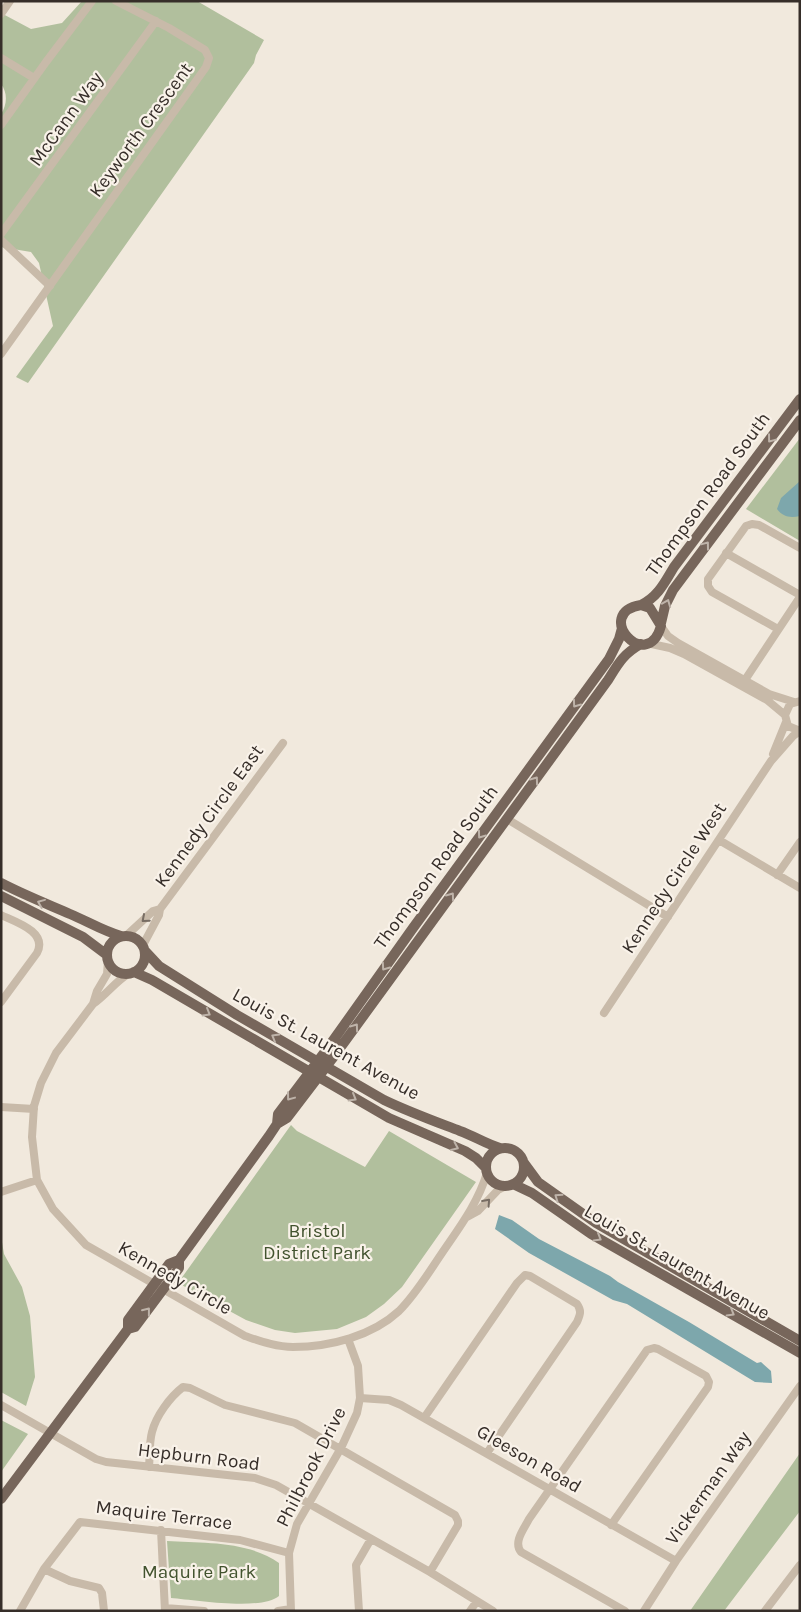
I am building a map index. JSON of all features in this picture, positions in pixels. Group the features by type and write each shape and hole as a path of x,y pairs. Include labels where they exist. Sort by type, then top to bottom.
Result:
{"main road":[{"name":"Thompson Road South","path":"641,605 648,602 658,593 674,567 800,400"},
{"name":"Thompson Road South","path":"661,624 664,606 673,590 800,420"},
{"path":"641,605 650,608 661,624 656,637 644,644 628,639 622,628 624,615 628,610 634,606 641,605"},
{"name":"Thompson Road South","path":"1,1499 128,1329 128,1320 159,1287 169,1264 179,1260 277,1124 287,1118 314,1075 610,659 620,639 622,628"},
{"name":"Thompson Road South","path":"322,1064 507,819 608,680 617,664 624,655 644,644"},
{"path":"1,884 27,897 67,912 104,931 139,940 144,948 143,964 131,973 116,971 107,958 83,937 1,896"},
{"path":"107,958 111,943 124,936"},
{"name":"Louis St. Laurent Avenue","path":"144,948 159,966 237,1015 384,1100 500,1148"},
{"name":"Louis St. Laurent Avenue","path":"131,973 152,980 389,1118 470,1154 486,1170"},
{"path":"500,1148 512,1149 522,1158 524,1164 522,1176 510,1185 494,1183 486,1170 489,1155 500,1148"},
{"name":"Louis St. Laurent Avenue","path":"524,1164 538,1182 596,1223 800,1341"},
{"name":"Louis St. Laurent Avenue","path":"510,1185 532,1193 591,1234 800,1353"}],"street":[{"path":"1,14 10,1"},
{"path":"1,124 92,1"},
{"name":"Keyworth Crescent","path":"50,286 206,67 209,58 205,50 156,21 116,1"},
{"name":"McCann Way","path":"1,234 156,21"},
{"path":"1,58 34,78"},
{"path":"1,240 50,286 1,354"},
{"path":"778,629 712,592 708,586 708,579 746,526 758,525 800,548"},
{"path":"726,553 800,596 743,683"},
{"path":"661,624 674,641 767,700 792,729 800,731"},
{"path":"644,644 670,648 769,694 797,701"},
{"name":"Kennedy Circle West","path":"771,760 788,707 797,701"},
{"name":"Kennedy Circle West","path":"604,1013 771,760 800,731"},
{"name":"Kennedy Circle East","path":"144,948 159,916 160,909 283,742"},
{"path":"507,819 668,917"},
{"path":"719,840 800,888"},
{"path":"777,875 800,842"},
{"name":"Kennedy Circle East","path":"124,936 153,911 160,909"},
{"path":"1,914 33,932 40,940 37,953 1,1002"},
{"name":"Kennedy Circle","path":"107,958 107,974 97,991 93,1004 56,1053 41,1083 34,1109 32,1137 37,1180 53,1209 86,1246 245,1336 269,1344 292,1347 310,1346 348,1338 384,1323 400,1310 413,1295 467,1217 480,1192 486,1170"},
{"name":"Kennedy Circle","path":"93,1004 104,997 121,978 131,973"},
{"path":"1,1107 34,1109"},
{"path":"1,1192 37,1180"},
{"name":"Kennedy Circle","path":"467,1217 478,1211 498,1190 510,1185"},
{"path":"424,1418 516,1283 525,1275 530,1276 577,1304 581,1309 580,1314 577,1322 487,1453"},
{"name":"Philbrook Drive","path":"291,1610 289,1553 297,1524 341,1448 358,1413 360,1398 358,1366 348,1338"},
{"path":"611,1525 708,1387 709,1382 706,1376 658,1349 647,1350 549,1490 519,1538 518,1549 521,1552 625,1611"},
{"name":"Vickerman Way","path":"644,1611 676,1561 800,1386"},
{"path":"149,1467 151,1435 156,1421 176,1392 183,1387 190,1388 225,1406 295,1423 455,1515 458,1525 430,1572"},
{"name":"Gleeson Road","path":"360,1398 389,1400 424,1418 676,1561"},
{"name":"Hepburn Road","path":"1,1405 96,1459 106,1462 255,1478 276,1485 430,1572 493,1611"},
{"name":"Maquire Terrace","path":"20,1611 44,1569 80,1522 240,1540 289,1553"},
{"path":"160,1530 165,1609 204,1611"},
{"path":"359,1611 356,1565 371,1539"},
{"path":"765,1611 800,1565"},
{"path":"44,1569 70,1581 99,1588 102,1594 104,1611"},
{"path":"470,1611 477,1601"},
{"path":"278,1611 291,1610"}],"green space":[{"path":"82,1 197,1 264,40 254,63 28,383 16,377 53,326 39,263 31,252 1,247 1,114 5,107 6,99 5,91 1,84 1,13 31,29 62,23"},
{"path":"800,438 800,541 746,509"},
{"name":"Bristol District Park","path":"291,1125 297,1131 365,1167 389,1131 476,1182 402,1287 384,1304 366,1317 337,1329 295,1333 275,1330 246,1320 178,1283"},
{"path":"1,1236 4,1254 22,1287 30,1316 35,1377 26,1406 1,1392"},
{"path":"1,1420 28,1434 1,1472"},
{"path":"800,1453 800,1511 724,1611 690,1611"},
{"name":"Maquire Park","path":"167,1541 225,1544 267,1556 279,1563 279,1596 258,1603 243,1604 171,1598"}],"water":[{"path":"800,481 800,516 790,517 784,515 777,509 781,498"},
{"path":"499,1215 512,1220 539,1239 610,1276 757,1363 761,1362 771,1371 772,1383 755,1382 627,1304 613,1300 529,1253 495,1229"}]}
